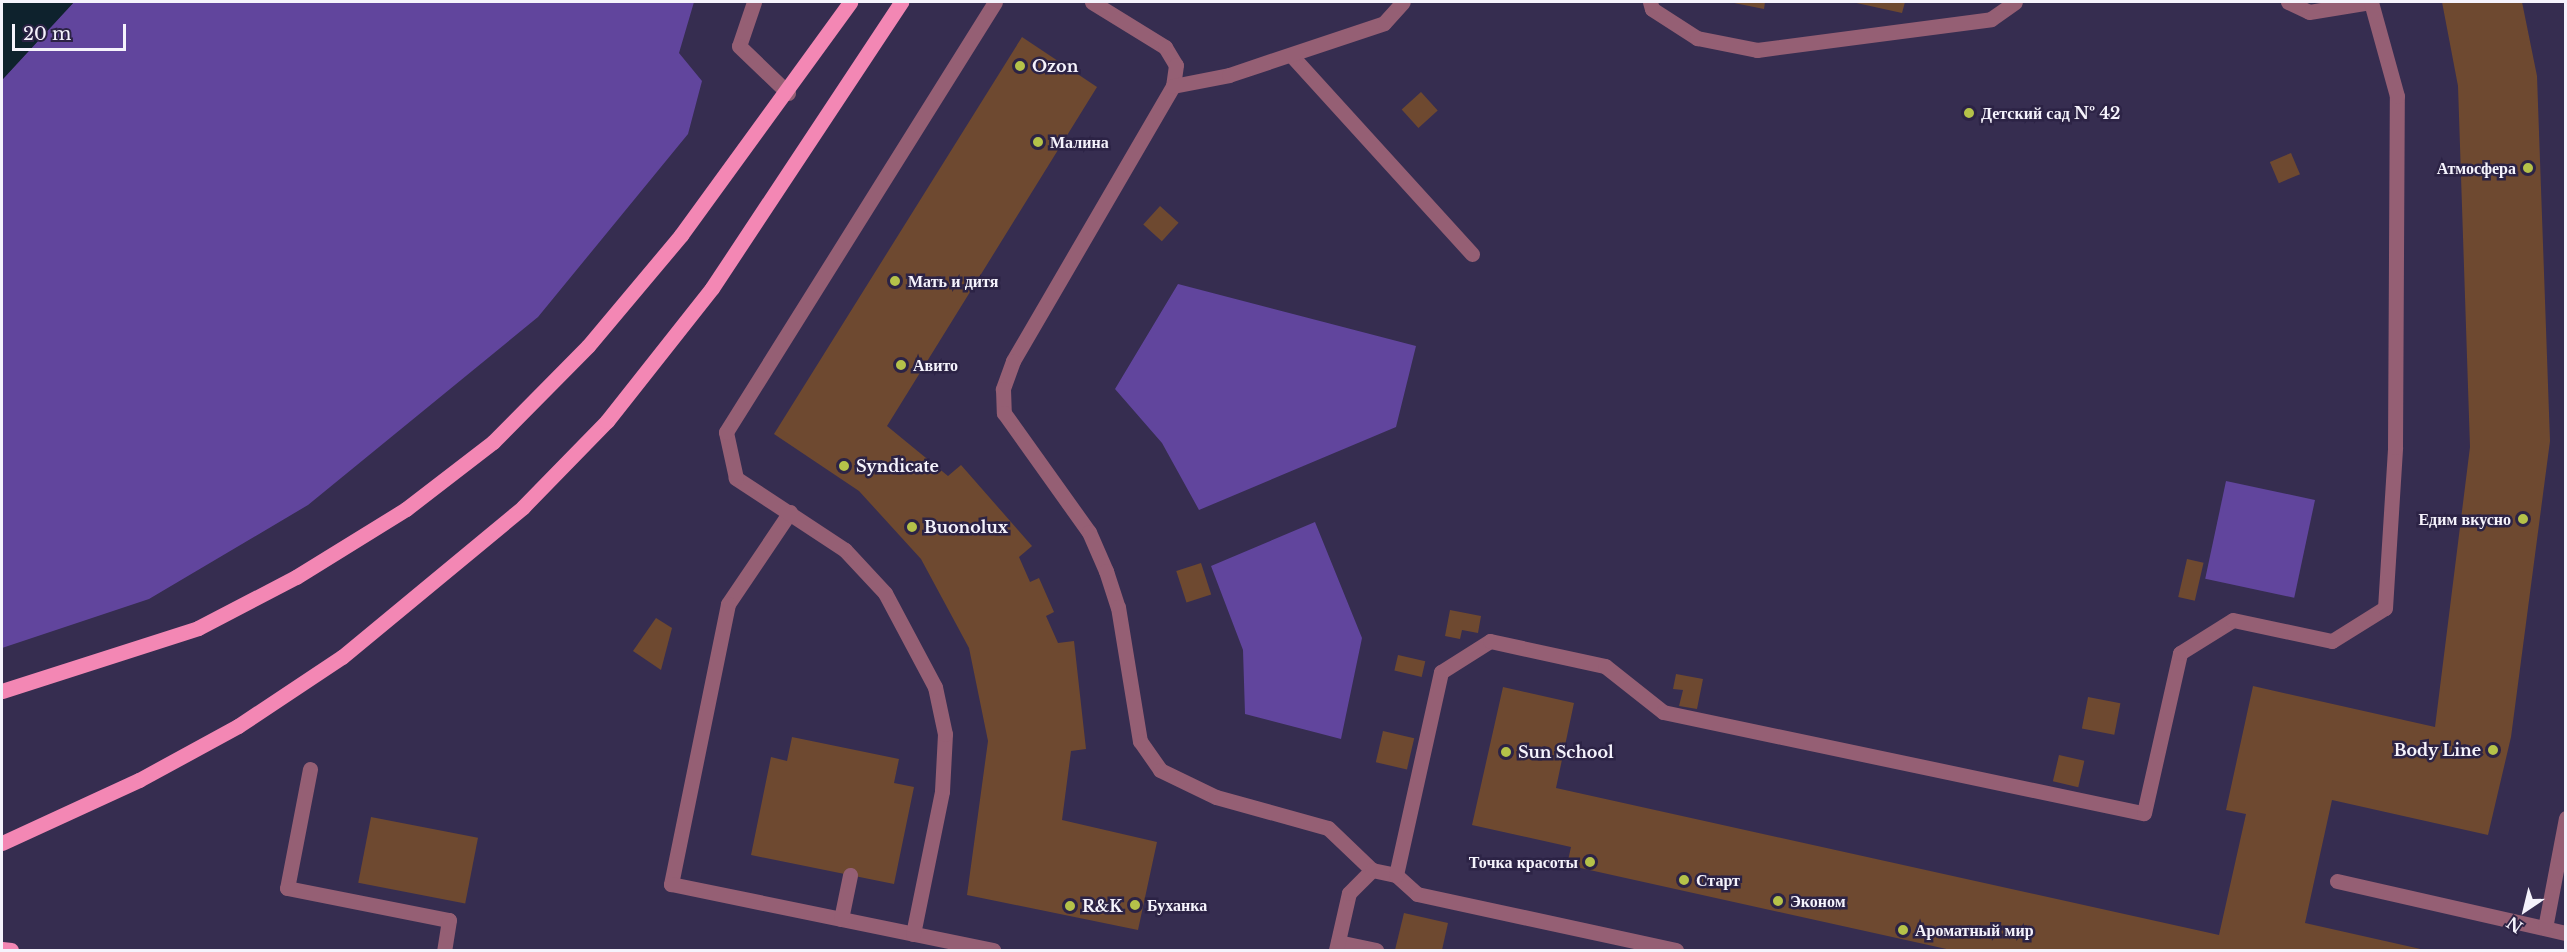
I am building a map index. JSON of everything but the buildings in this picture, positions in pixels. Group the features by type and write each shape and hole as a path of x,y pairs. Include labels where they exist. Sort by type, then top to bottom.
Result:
{"main road":[{"path":"2,691 198,628 296,577 406,509 492,442 588,346 789,93 850,2"},
{"path":"2,843 139,780 238,726 342,657 439,582 607,420 712,288 901,2"},
{"path":"2,949 11,951"}],"lane":[{"path":"754,2 739,46 789,93"},
{"path":"913,934 942,791 945,734 935,687 885,593 845,550 736,478 726,432 995,2"},
{"path":"1092,2 1165,47 1176,65 1173,86 1013,361 1003,389 1004,413 1089,532 1106,570 1140,741 1160,770 1216,797 1328,828 1372,870 1396,875 1417,894 1676,951"},
{"path":"1173,86 1291,55 1384,23 1403,2"},
{"path":"1650,2 1652,9 1697,38 1756,50 1991,19 2015,2"},
{"path":"1396,875 1441,672 1490,641 1605,666 1663,712 2144,813 2180,653 2233,620 2332,641 2385,608 2395,447 2397,96 2371,2 2310,12 2288,2"},
{"path":"1291,55 1472,254"},
{"path":"790,512 728,604 671,884 993,951"},
{"path":"310,769 287,888 450,920 444,951"},
{"path":"2545,928 2565,818"},
{"path":"1372,870 1349,893 1337,946 1376,951"},
{"path":"841,920 850,876"},
{"path":"2337,881 2565,933"}],"shaded area":[{"path":"74,2 694,2 679,53 702,81 688,134 538,317 308,505 149,599 2,648 2,80"},
{"path":"1178,284 1416,346 1396,427 1199,510 1162,443 1115,389"},
{"path":"2226,481 2315,500 2294,598 2205,579"},
{"path":"1315,522 1362,638 1341,739 1245,714 1243,650 1211,566"}],"water":[{"path":"2,2 74,2 2,80"}],"place":[{"name":"Ozon","path":"1020,66"},
{"name":"Детский сад № 42","path":"1969,113"},
{"name":"Малина","path":"1038,142"},
{"name":"Атмосфера","path":"2528,168"},
{"name":"Мать и дитя","path":"895,281"},
{"name":"Авито","path":"901,365"},
{"name":"Syndicate","path":"844,466"},
{"name":"Едим вкусно","path":"2523,519"},
{"name":"Buonolux","path":"912,527"},
{"name":"Body Line","path":"2493,750"},
{"name":"Sun School","path":"1506,752"},
{"name":"Точка красоты","path":"1590,862"},
{"name":"Старт","path":"1684,880"},
{"name":"Эконом","path":"1778,901"},
{"name":"Буханка","path":"1135,905"},
{"name":"R&K","path":"1070,906"},
{"name":"Ароматный мир","path":"1903,930"}]}
